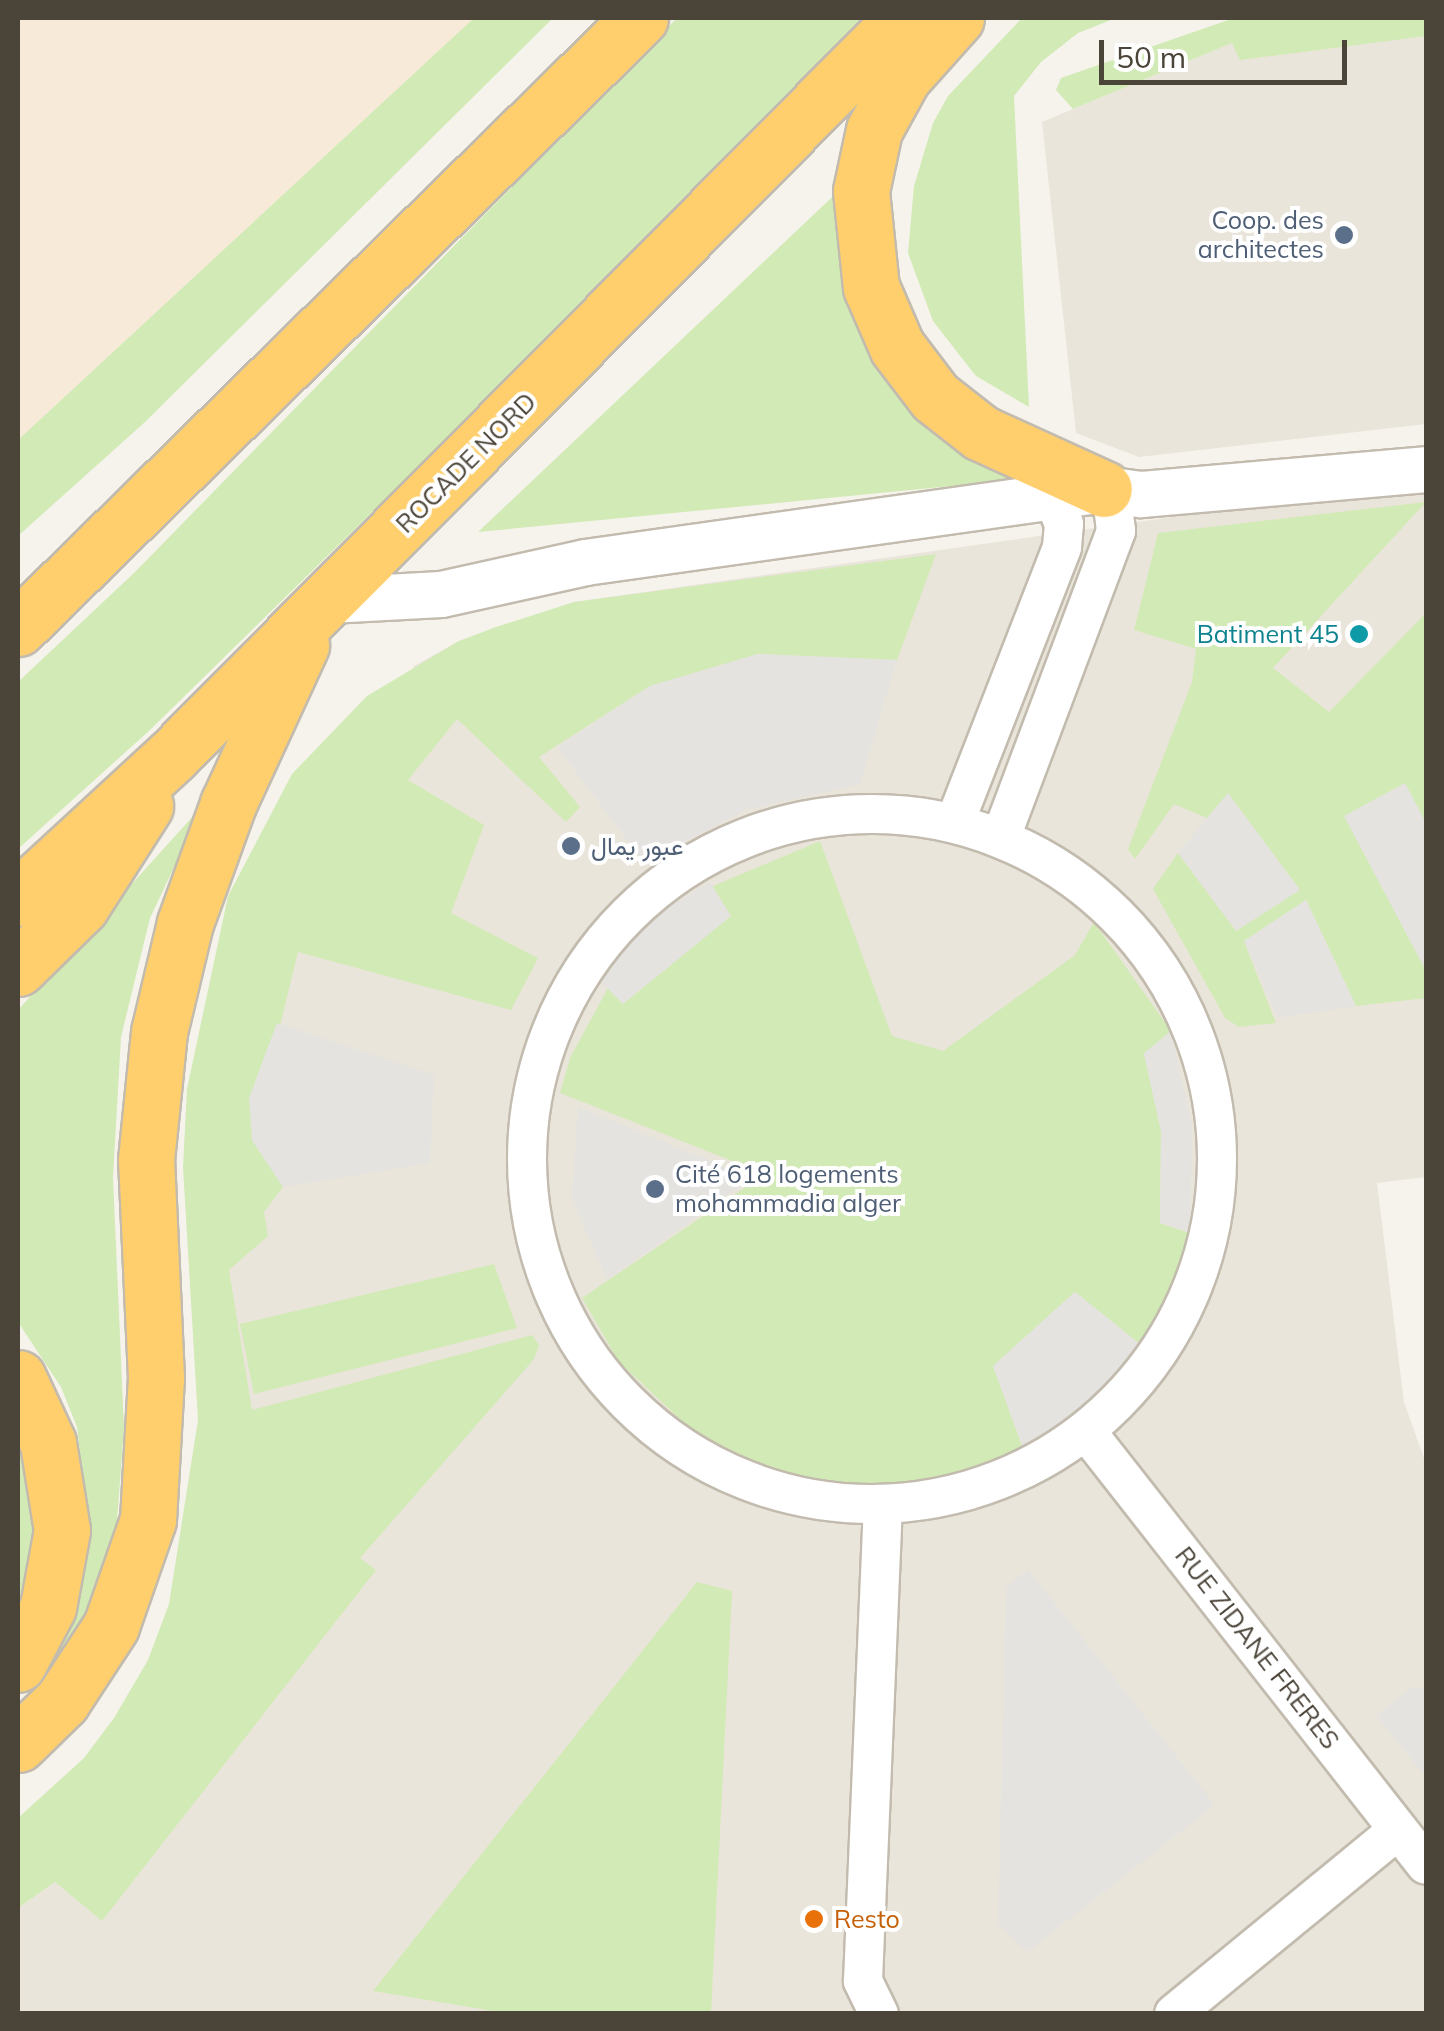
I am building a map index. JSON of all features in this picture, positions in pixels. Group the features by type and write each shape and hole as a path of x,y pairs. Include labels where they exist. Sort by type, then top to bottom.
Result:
{"highway":[{"path":"368,278 598,18"},
{"path":"18,628 368,278 640,18"},
{"name":"ROCADE NORD","path":"18,898 173,755 903,18"},
{"path":"956,18 903,77 874,130 861,191 871,287 896,347 935,398 981,433 1089,491"},
{"path":"18,602 179,468"},
{"path":"18,1744 62,1701 111,1626 148,1520 156,1378 146,1160 159,1032 185,923 228,804 324,604"},
{"path":"18,968 81,906 173,755"},
{"path":"18,1378 48,1443 62,1530 48,1607 18,1664"}],"street":[{"path":"324,604 441,594 586,562 1089,491 1138,476 1426,448"},
{"path":"1089,491 1141,494 1426,469"},
{"path":"955,822 1062,547 1064,524 1089,491"},
{"path":"1000,837 1116,531 1089,491"},
{"path":"836,814 955,822 1000,837 1102,900 1162,969 1201,1052 1217,1135 1213,1219 1188,1300 1146,1372 1086,1431 1024,1471 955,1496 883,1506 802,1500 724,1474 656,1430 610,1383 556,1300 532,1221 527,1138 542,1057 576,981 626,916 691,864 766,829 836,814"},
{"name":"RUE ZIDANE FRERES","path":"1086,1431 1426,1865"},
{"path":"879,2014 863,1982 883,1506"},
{"path":"1174,2014 1398,1830"}],"shaded area":[{"path":"18,18 474,18 18,440"},
{"name":"Coop. des architectes","path":"1292,18 1426,18 1426,424 1139,457 1076,433 1042,122"},
{"path":"1426,481 1426,1177 1377,1183 1404,1402 1426,1464 1426,2013 18,2014 18,1908 55,1882 102,1920 230,1715 229,1269 214,1129 414,666 459,641 574,602"},
{"path":"758,654 897,660 860,784 748,809 644,863 557,747 650,686"},
{"path":"1405,783 1426,823 1426,971 1344,816"},
{"path":"1228,793 1300,890 1236,931 1178,853"},
{"path":"710,882 731,916 623,1004 599,980 653,916"},
{"path":"1306,900 1356,1006 1278,1018 1244,941"},
{"path":"277,1023 434,1075 430,1163 283,1187 252,1140 249,1098"},
{"path":"1171,1031 1192,1126 1190,1233 1160,1223 1161,1131 1144,1053"},
{"name":"Cité 618 logements mohammadia alger","path":"578,1107 752,1178 607,1280 572,1199"},
{"path":"1075,1292 1141,1345 1093,1398 1024,1451 993,1366"},
{"path":"1028,1569 1215,1805 1027,1952 998,1924 1006,1588"},
{"path":"1426,1687 1426,1777 1376,1715 1412,1688"}],"green space":[{"path":"474,18 553,18 145,422 18,536 18,440"},
{"path":"677,18 876,18 150,730 18,849 18,682 135,572"},
{"path":"1022,18 1116,18 1078,33 1041,62 1014,96 1029,407 976,376 961,357 933,321 908,253 914,186 933,123 948,96"},
{"path":"1234,18 1426,18 1426,36 1240,60 1232,43 1073,109 1056,90 1061,78"},
{"path":"846,184 857,294 1024,479 478,532"},
{"path":"1426,502 1273,668 1329,712 1426,613 1426,998 1356,1006 1306,900 1244,941 1276,1023 1239,1027 1225,1018 1153,889 1178,853 1237,931 1224,798 1207,818 1174,804 1135,859 1128,849 1192,682 1196,649 1134,630 1158,533"},
{"path":"936,554 897,660 758,654 650,686 539,757 580,807 566,822 457,719 408,780 484,825 451,913 538,958 511,1010 298,952 252,1140 283,1187 264,1212 268,1236 229,1270 252,1410 532,1335 539,1345 534,1359 360,1558 376,1570 102,1921 55,1882 18,1908 18,1818 84,1758 114,1718 148,1660 169,1604 198,1420 183,1167 187,1089 228,896 292,774 367,696 459,641 496,627 574,602"},
{"path":"204,804 150,918 121,1037 113,1178 124,1427 117,1521 95,1601 36,1702 27,1689 75,1598 89,1526 77,1427 61,1387 18,1322 18,1010"},
{"path":"820,841 892,1036 943,1051 1075,955 1094,922 1171,1031 1144,1054 1161,1131 1160,1223 1190,1233 1165,1314 1141,1345 1075,1292 993,1366 1024,1451 905,1488 797,1480 698,1436 619,1362 582,1298 765,1174 560,1093 570,1058 621,964 699,892"},
{"path":"494,1264 517,1328 254,1394 240,1324"},
{"path":"18,1400 43,1517 18,1619"},
{"path":"697,1582 732,1591 711,2013 505,2013 373,1991"}],"place":[{"name":"Coop. des architectes","path":"1344,235"},
{"name":"Batiment 45","path":"1359,634"},
{"name":"عبور يمال","path":"571,846"},
{"name":"Cité 618 logements mohammadia alger","path":"655,1189"},
{"name":"Resto","path":"814,1919"}]}
